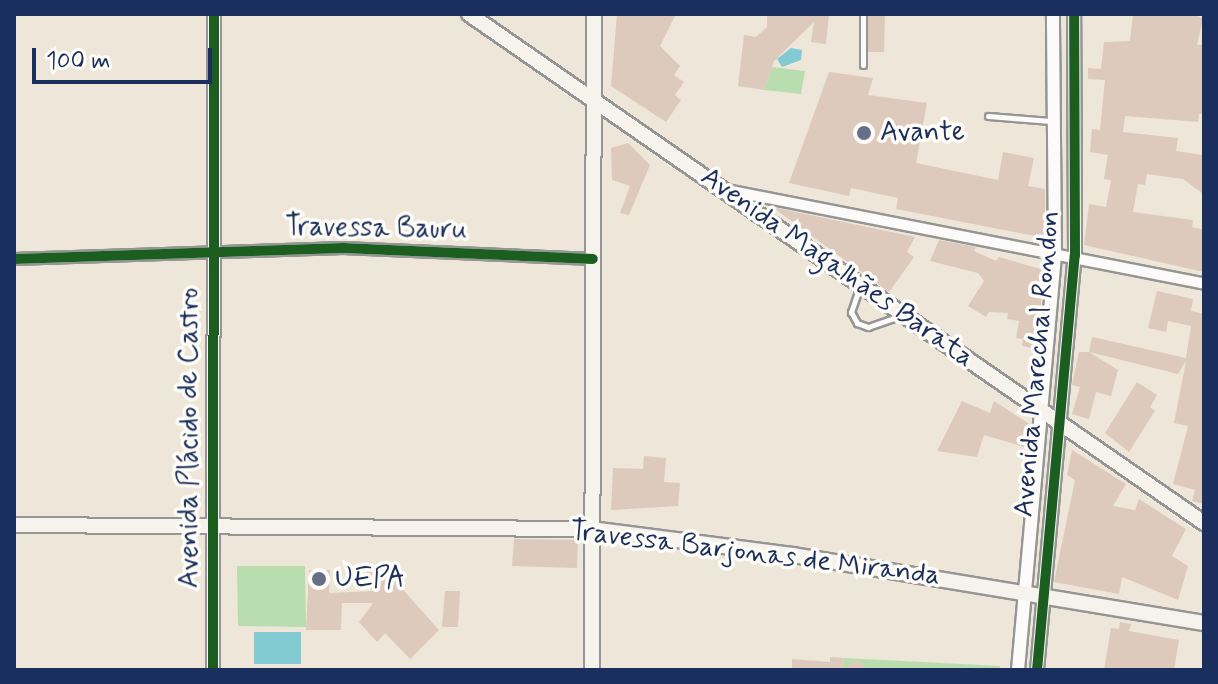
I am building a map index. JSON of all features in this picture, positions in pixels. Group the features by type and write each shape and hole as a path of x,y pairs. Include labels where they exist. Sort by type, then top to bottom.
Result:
{"main road":[{"name":"Avenida Magalhães Barata","path":"469,14 1204,523"},
{"path":"592,670 591,98 594,14"},
{"name":"Travessa Barjonas de Miranda","path":"14,525 213,529 592,529 1026,592 1204,623"}],"street":[{"name":"Avenida Plácido de Castro","path":"213,670 214,14"},
{"name":"Avenida Marechal Rondon","path":"1018,670 1055,252 1053,14"},
{"name":"Avenida Marechal Rondon","path":"1037,670 1075,255 1074,14"},
{"path":"723,189 1075,255 1204,284"},
{"name":"Travessa Bauru","path":"14,259 215,255 343,248 593,259"}],"lane":[{"path":"863,14 863,65"},
{"path":"988,116 1054,121"},
{"path":"861,285 851,312 857,323 883,324 903,315"}],"green space":[{"path":"772,67 805,71 801,94 764,90"},
{"path":"237,566 305,566 306,627 238,626"},
{"path":"844,658 1000,666 1000,670 842,670"}],"water":[{"path":"791,48 802,50 801,60 782,67 777,59"},
{"path":"254,632 301,632 301,664 254,664"}],"building":[{"path":"617,14 676,14 660,46 680,66 674,75 684,82 675,95 681,100 666,122 611,86"},
{"path":"767,14 829,14 826,44 811,42 814,22 774,61 764,90 738,86 744,35 756,37 767,27"},
{"path":"868,14 885,14 884,52 868,52"},
{"path":"1133,14 1193,14 1203,19 1197,45 1202,45 1204,114 1199,114 1198,122 1125,116 1123,132 1178,138 1176,151 1203,155 1202,193 1183,179 1147,174 1145,185 1138,184 1133,212 1193,220 1192,227 1204,230 1204,272 1084,245 1089,204 1106,207 1111,180 1104,179 1108,155 1090,152 1092,129 1100,130 1105,80 1088,79 1088,68 1101,69 1104,42 1130,41"},
{"name":"Avante","path":"829,72 873,78 868,95 927,103 916,163 998,180 1003,152 1034,158 1028,186 1045,189 1045,238 896,209 898,198 851,188 849,196 789,183"},
{"path":"628,143 650,165 629,215 620,213 630,186 612,180 611,148"},
{"path":"772,207 915,237 907,252 914,257 889,292"},
{"path":"939,240 976,247 974,251 996,261 999,257 1044,270 1037,349 1022,346 1023,339 1016,338 1019,321 1007,319 1008,313 989,312 986,317 968,306 984,281 978,273 930,261"},
{"path":"1157,291 1193,299 1191,311 1204,314 1204,504 1192,501 1195,490 1173,484 1188,426 1174,423 1186,361 1178,374 1089,352 1092,337 1186,358 1191,326 1168,321 1166,332 1148,328"},
{"path":"1079,352 1089,352 1118,370 1111,396 1096,392 1089,419 1072,414 1080,387 1072,385"},
{"path":"1137,382 1157,395 1150,407 1155,411 1129,452 1105,433"},
{"path":"962,401 990,413 994,401 1031,425 1028,448 984,435 977,457 937,451"},
{"path":"1072,450 1126,484 1113,506 1135,510 1139,499 1186,529 1172,556 1188,566 1178,600 1122,577 1119,594 1054,582 1075,480 1067,475"},
{"path":"644,456 666,458 664,482 680,483 678,506 611,510 613,468 643,469"},
{"path":"514,539 578,540 577,568 512,566"},
{"path":"378,562 439,630 410,659 385,633 377,642 359,622 373,603 342,603 341,630 306,630 309,570 330,570 329,593 373,591 361,577"},
{"name":"UEPA","path":"445,591 460,591 458,627 442,627"},
{"path":"1120,622 1131,624 1129,631 1179,640 1174,670 1104,670 1111,628 1119,629"},
{"path":"830,657 844,658 842,670 792,670 792,659 830,662"},
{"path":"858,659 866,670 842,670"}],"cycle path":[{"path":"213,670 214,14"},
{"path":"1037,670 1075,255 1074,14"},
{"path":"14,259 343,248 593,259"}],"place":[{"name":"Avante","path":"864,133"},
{"name":"UEPA","path":"319,579"}]}
